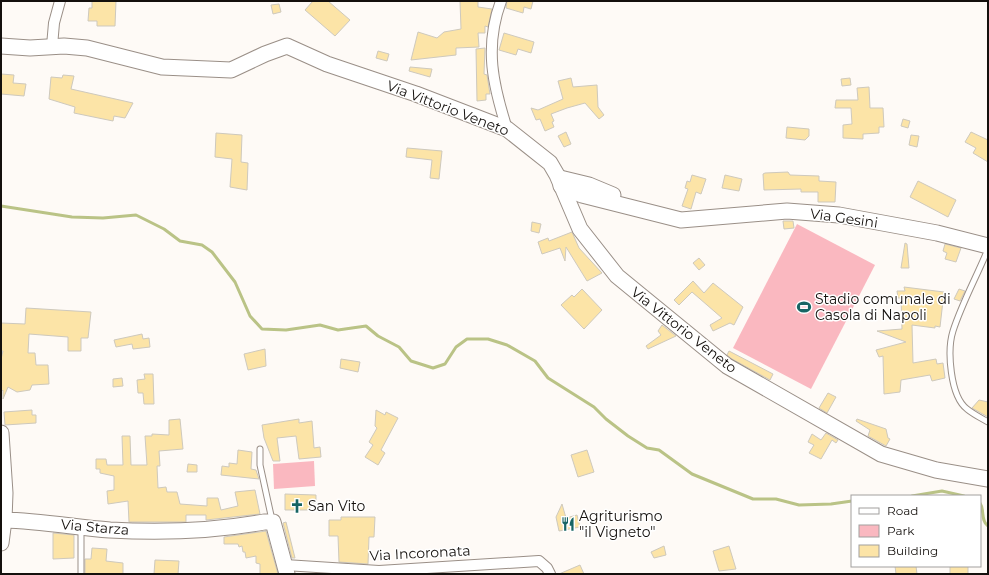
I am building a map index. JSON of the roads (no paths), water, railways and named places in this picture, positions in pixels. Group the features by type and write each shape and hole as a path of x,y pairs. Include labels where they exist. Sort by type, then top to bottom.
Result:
{"street":[{"path":"52,46 54,23 60,1"},
{"path":"501,1 493,33 493,75 495,88 507,129"},
{"name":"Via Vittorio Veneto","path":"1,46 30,48 52,46 87,48 162,67 231,70 288,46 327,64 416,94 507,129 550,163 560,182 580,229 617,276 727,366 881,454 936,470 988,479"},
{"path":"550,163 589,185 614,196 699,220"},
{"path":"560,182 589,185"},
{"name":"Via Gesini","path":"560,182 582,195 680,220 699,220 788,211 839,215 937,233 988,246"},
{"path":"1,433 5,498 1,543"},
{"path":"5,498 23,520"},
{"name":"Via Starza","path":"4,520 23,520 110,530 200,531 273,522"},
{"path":"273,522 286,570"},
{"name":"Via Incoronata","path":"286,570 382,572 539,561 547,568 550,574"}],"lane":[{"path":"988,249 953,332 951,359 953,385 958,398 966,409 988,422"},
{"path":"260,449 260,465 273,522"},
{"path":"81,526 81,574"}],"waterway":[{"path":"1,206 72,217 103,218 136,215 164,229 180,241 202,245 212,252 235,282 250,316 262,329 286,330 320,325 338,330 366,326 378,336 399,347 411,361 433,368 445,364 456,347 467,339 488,339 507,345 535,361 548,378 594,407 606,419 628,436 647,448 659,450 692,474 753,499 776,499 799,505 831,504 851,501"},
{"path":"918,495 942,491 960,495"},
{"path":"981,506 984,521 988,526"}],"place":[{"name":"Stadio comunale di Casola di Napoli","path":"804,307"},
{"name":"San Vito","path":"297,506"},
{"name":"Agriturismo \"il Vigneto\"","path":"568,524"}]}
